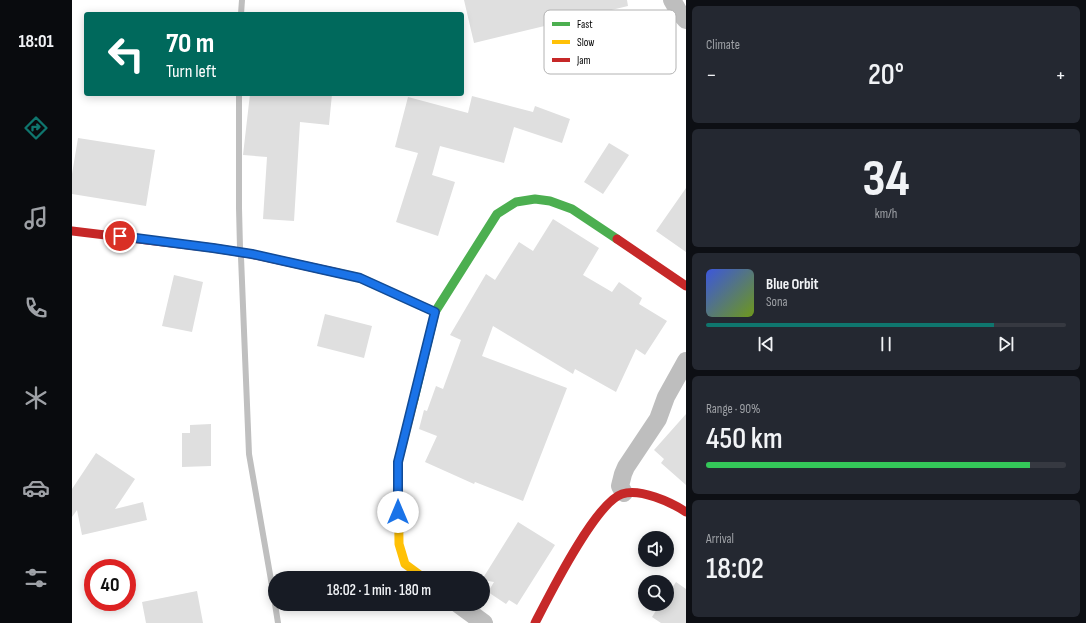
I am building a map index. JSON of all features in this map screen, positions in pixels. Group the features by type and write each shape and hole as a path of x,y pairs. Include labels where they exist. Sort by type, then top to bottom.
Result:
{"street":[{"path":"672,0 686,20"},
{"path":"414,571 405,564 399,544 398,462 435,312 497,214 516,202 535,199 550,201 572,209 686,286"},
{"path":"72,231 252,254 360,278 435,312"},
{"path":"624,493 620,486 623,474 658,419 666,397 686,361"},
{"path":"535,623 556,582 584,534 610,501 624,493 643,494 674,504 686,512"},
{"path":"468,611 484,623"}],"building":[{"path":"464,0 627,0 628,6 611,10 544,10 544,26 474,43"},
{"path":"250,96 332,96 329,125 300,122 294,221 263,219 267,157 243,155"},
{"path":"472,96 533,112 535,106 570,119 562,143 514,127 504,163 440,146 432,175 455,182 438,236 396,222 418,153 395,147 408,97 468,113"},
{"path":"78,138 155,150 146,206 72,194 72,174"},
{"path":"609,143 629,155 603,194 584,182"},
{"path":"686,188 686,252 656,231"},
{"path":"553,219 599,248 583,275 612,292 619,282 642,298 639,304 667,321 645,355 636,349 616,392 575,369 573,374 493,326 482,356 567,388 523,501 475,482 474,484 425,462 437,436 419,429 424,410 427,411 436,386 443,389 461,340 450,335 486,274 495,280 519,242 533,251"},
{"path":"174,275 203,282 192,332 162,326"},
{"path":"325,314 372,326 364,358 317,346"},
{"path":"686,414 686,485 661,463 664,459 654,450"},
{"path":"211,424 211,466 182,467 182,433 190,433 190,425"},
{"path":"96,453 135,479 115,509 143,502 147,520 82,535 77,510 72,517 72,489"},
{"path":"518,522 555,545 517,605 509,600 506,604 490,593 490,589 494,582 490,581 490,571 487,571"},
{"path":"676,582 686,589 686,623 661,623 652,617 656,611 674,611 674,585"},
{"path":"197,591 203,623 146,623 142,602"}],"waterway":[{"path":"241,12 242,0"},
{"path":"239,96 240,248"},
{"path":"241,257 249,454 269,571"},
{"path":"276,611 278,623"}],"traffic: fast":[{"path":"414,399 435,312 497,214 516,202 535,199 550,201 572,209 617,239"}],"traffic: slow":[{"path":"338,273 360,278 435,312"},
{"path":"414,399 398,462 399,544 405,564 414,571"}],"traffic: jam":[{"path":"72,231 213,248 251,254 338,273"},
{"path":"617,239 686,286"},
{"path":"535,623 586,532 611,501 622,494 646,494 664,500 686,512"}],"route":[{"path":"120,236 252,254 360,278 435,312 398,462 398,512"}]}
